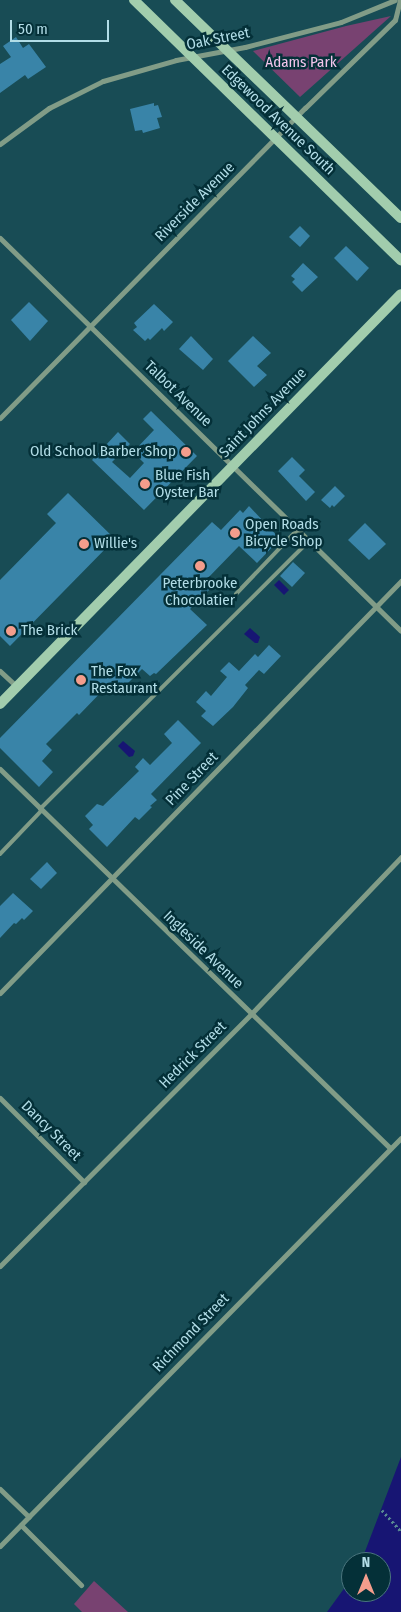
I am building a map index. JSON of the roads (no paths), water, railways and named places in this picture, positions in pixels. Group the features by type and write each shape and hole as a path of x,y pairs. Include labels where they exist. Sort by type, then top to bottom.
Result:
{"main road":[{"name":"Edgewood Avenue South","path":"134,0 401,261"},
{"name":"Edgewood Avenue South","path":"175,0 295,118 401,218"},
{"name":"Saint Johns Avenue","path":"0,704 401,294"}],"street":[{"name":"Oak Street","path":"0,144 49,108 103,81 192,57 225,49 245,47 341,22 395,0"},
{"name":"Riverside Avenue","path":"0,418 295,118 395,20 400,0"},
{"name":"Talbot Avenue","path":"0,238 401,632"},
{"name":"Pine Street","path":"0,993 401,581"},
{"path":"0,671 17,688"},
{"name":"Ingleside Avenue","path":"0,769 390,1148"},
{"name":"Hedrick Street","path":"0,1266 251,1014 401,857"},
{"name":"Dancy Street","path":"0,1098 84,1182"},
{"name":"Richmond Street","path":"0,1546 401,1138"},
{"path":"0,1489 29,1517"},
{"path":"21,1525 81,1585"}],"lane":[{"path":"236,594 298,530"},
{"path":"0,854 41,810 309,541"}],"place":[{"name":"Old School Barber Shop","path":"186,452"},
{"name":"Blue Fish Oyster Bar","path":"145,484"},
{"name":"Open Roads Bicycle Shop","path":"235,533"},
{"name":"Willie's","path":"84,544"},
{"name":"Peterbrooke Chocolatier","path":"200,566"},
{"name":"The Brick","path":"11,631"},
{"name":"The Fox Restaurant","path":"81,680"}],"park label":[{"name":"Adams Park","path":"301,63"}]}
